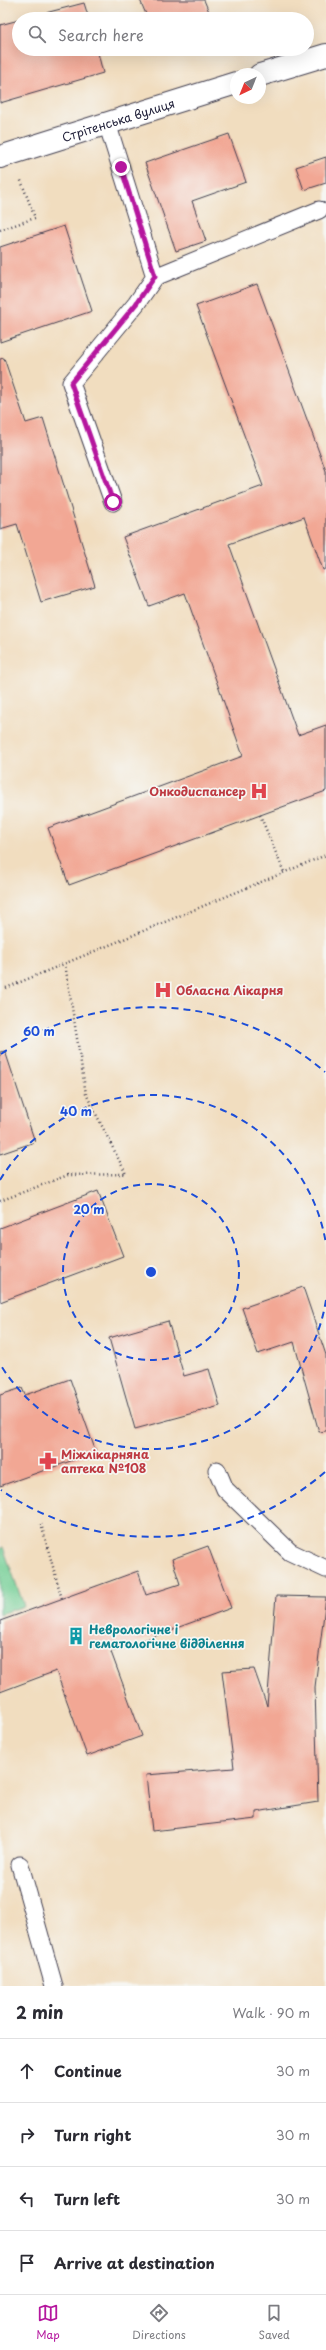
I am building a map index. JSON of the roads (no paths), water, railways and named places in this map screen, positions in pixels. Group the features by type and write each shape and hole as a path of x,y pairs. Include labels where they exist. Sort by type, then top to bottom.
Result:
{"street":[{"path":"266,73 326,55"},
{"name":"Стрітенська вулиця","path":"6,155 230,85"}],"lane":[{"path":"107,123 155,276"},
{"path":"113,502 71,383 136,304 155,276 319,210"},
{"path":"217,1470 225,1489 290,1552 326,1569"},
{"path":"20,1865 54,1986"}],"place":[{"name":"Онкодиспансер","path":"259,791"},
{"name":"Обласна Лікарня","path":"163,990"},
{"name":"Міжлікарняна аптека №108","path":"48,1461"},
{"name":"Неврологічне і гематологічне відділення","path":"76,1636"}]}
